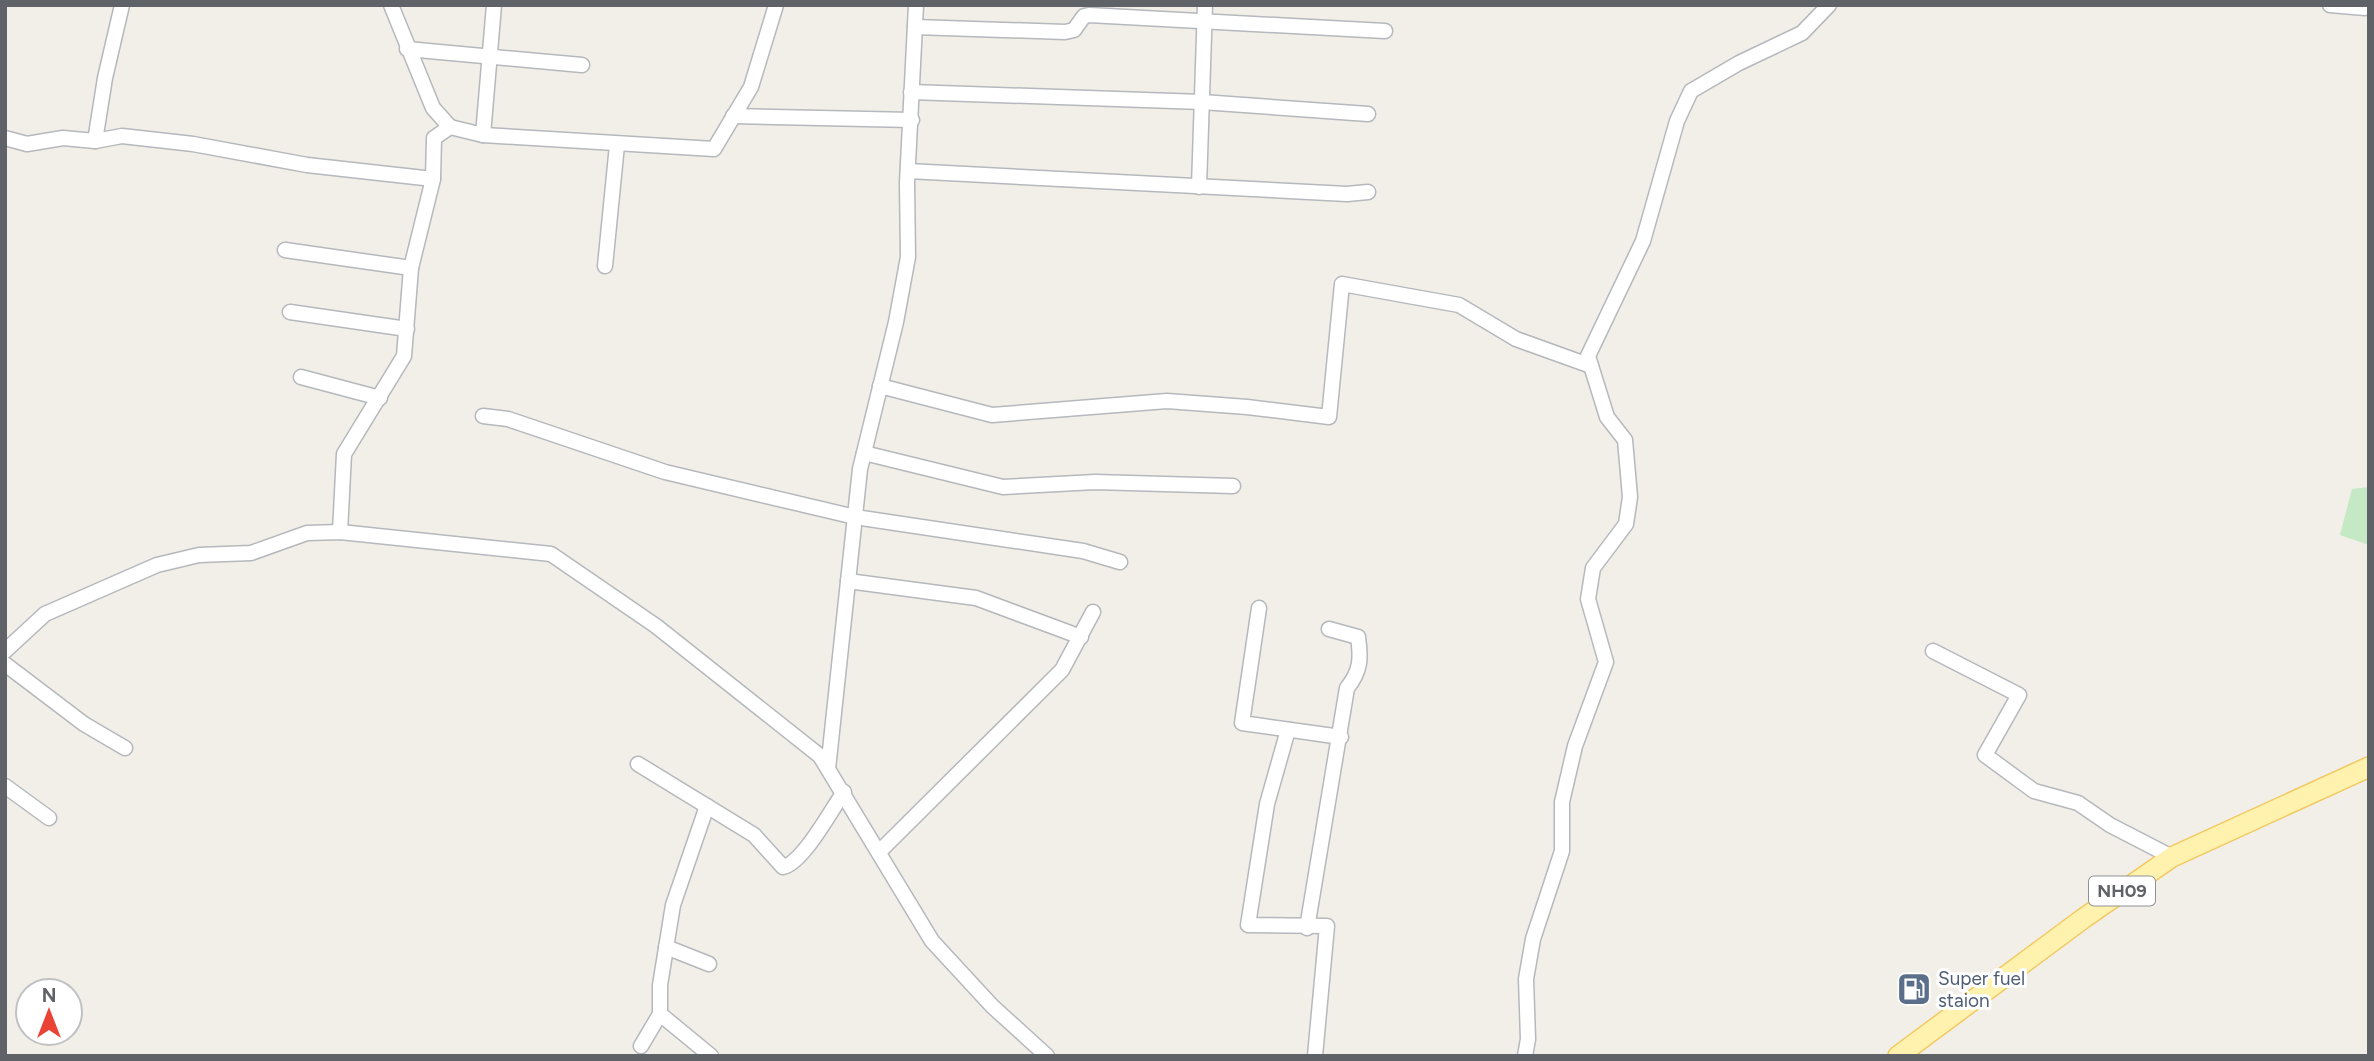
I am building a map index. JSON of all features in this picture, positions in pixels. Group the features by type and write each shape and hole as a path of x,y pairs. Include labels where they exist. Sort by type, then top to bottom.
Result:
{"main road":[{"name":"NH09","path":"1898,1056 2095,910 2172,857 2369,767"}],"street":[{"path":"95,141 105,78 122,5"},
{"path":"391,5 433,108 450,127 483,135 714,149 751,87 776,5"},
{"path":"483,135 494,5"},
{"path":"828,769 864,453 908,257 908,171 916,5"},
{"path":"1199,187 1205,5"},
{"path":"1525,1056 1528,1039 1525,979 1532,939 1562,851 1562,802 1575,746 1606,662 1588,599 1593,568 1626,524 1630,497 1625,440 1607,417 1588,355 1643,241 1677,121 1691,91 1802,33 1829,5"},
{"path":"2330,5 2365,8 2365,5"},
{"path":"915,27 1065,32 1074,30 1084,16 1089,15 1385,31"},
{"path":"407,49 582,65"},
{"path":"911,92 1202,102 1368,114"},
{"path":"733,116 912,120"},
{"path":"340,532 344,453 404,356 411,268 433,179 434,138 450,127"},
{"path":"5,138 27,144 63,138 95,141 122,136 162,143 193,144 307,165 433,179"},
{"path":"605,266 617,145"},
{"path":"908,171 1347,194 1368,192"},
{"path":"285,250 411,268"},
{"path":"880,386 992,415 1167,401 1329,417 1342,284 1459,305 1516,339 1591,366"},
{"path":"290,312 407,329"},
{"path":"301,377 380,398"},
{"path":"483,416 508,419 664,472 855,517 1083,551 1121,562"},
{"path":"864,453 1003,487 1095,482 1233,486"},
{"path":"5,651 45,614 157,565 199,555 251,553 307,533 340,532 551,554 669,636 820,757 844,792 932,941 992,1006 1047,1056"},
{"path":"848,581 975,598 1081,637"},
{"path":"1259,608 1242,723 1341,737"},
{"path":"879,852 1062,670 1093,612"},
{"path":"1307,928 1341,737 1347,688 1358,675 1361,656 1358,637 1329,629"},
{"path":"1933,651 2019,695 1985,755 2034,791 2078,803 2110,825 2172,857"},
{"path":"5,664 84,724 125,748"},
{"path":"1288,730 1267,804 1248,925 1307,928 1327,926 1315,1056"},
{"path":"638,764 754,835 779,863 787,866 803,852 844,792"},
{"path":"5,786 49,818"},
{"path":"641,1046 660,1014 660,985 675,896 707,806"},
{"path":"666,947 709,964"},
{"path":"660,1014 711,1056"}],"green space":[{"path":"2369,487 2369,545 2340,535 2352,489"}],"place":[{"name":"Super fuel staion","path":"1914,989"}]}
